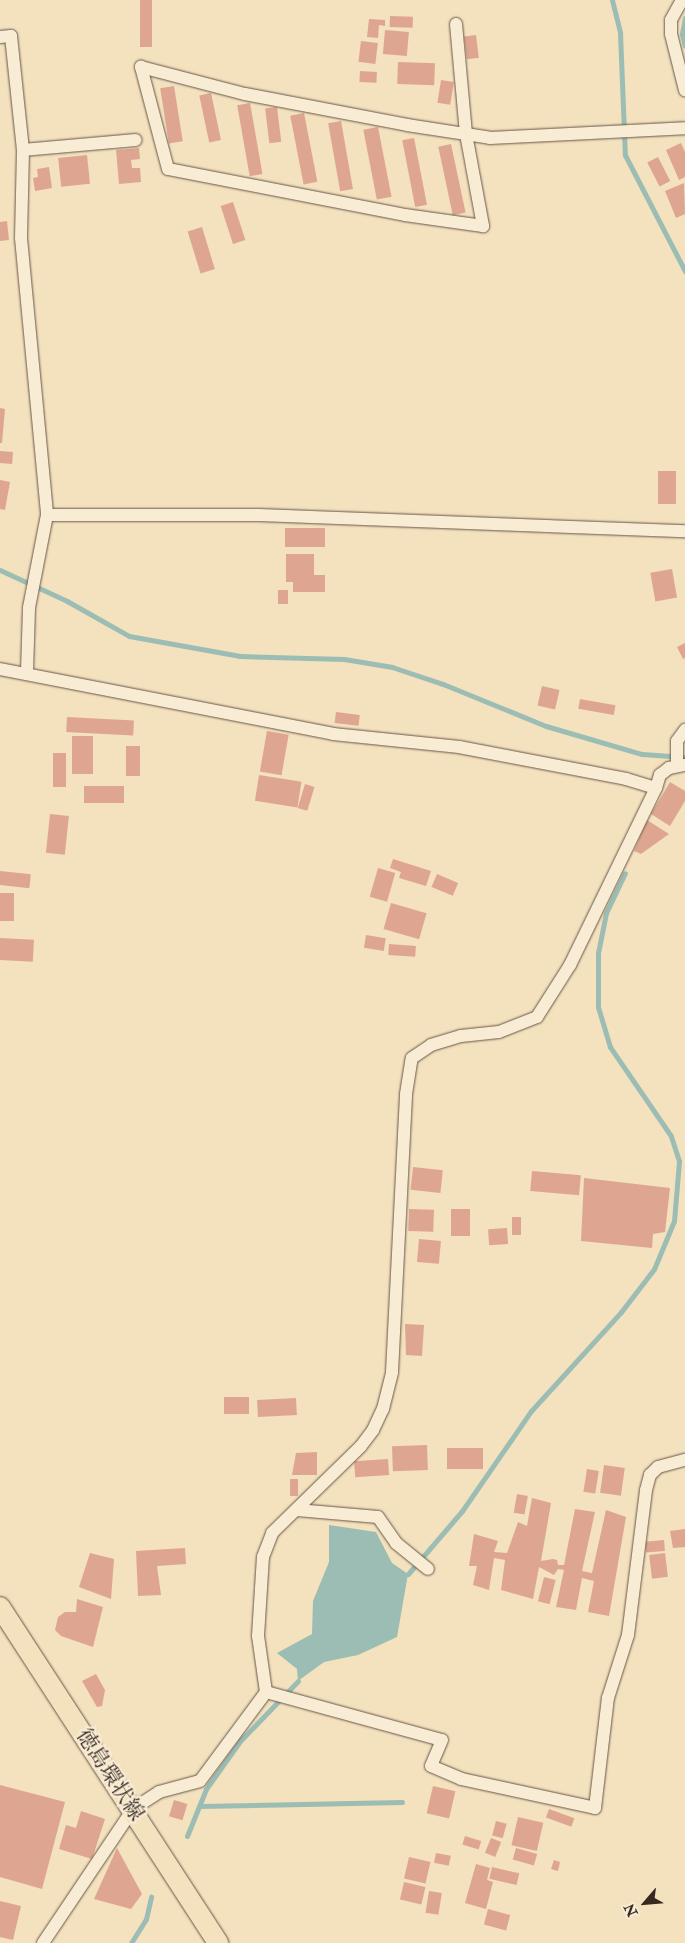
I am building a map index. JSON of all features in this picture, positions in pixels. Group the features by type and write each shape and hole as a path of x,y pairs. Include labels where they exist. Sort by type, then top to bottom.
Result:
{"main road":[{"name":"徳島環状線","path":"0,1607 133,1809 217,1942"}],"street":[{"path":"682,0 671,20 682,60 685,90"},
{"path":"456,24 466,134 483,226 405,215 168,169 141,67 245,94 466,134 490,138 685,128"},
{"path":"0,37 11,36 23,150 21,238 47,514 29,608 27,673"},
{"path":"23,150 136,140"},
{"path":"47,514 259,515 685,531"},
{"path":"0,669 333,734 459,747 626,779 656,788"},
{"path":"43,1943 133,1809 160,1792 200,1782 266,1692 258,1636 262,1557 272,1533 361,1446 383,1409 392,1372 406,1094 412,1058 431,1045 461,1036 499,1032 538,1017 570,965 656,788 660,775 679,764 675,747 685,730"},
{"path":"266,1692 442,1740 431,1766 461,1779 595,1808 608,1698 628,1635 646,1490 650,1475 658,1467 685,1460"},
{"path":"297,1510 378,1517 396,1543 428,1568"}],"water":[{"path":"329,1525 376,1532 392,1563 408,1574 397,1637 358,1655 324,1662 298,1681 297,1669 277,1653 312,1634 313,1601 329,1562"}],"building":[{"path":"140,0 152,0 152,47 140,47"},
{"path":"390,16 413,17 413,28 390,27"},
{"path":"369,19 385,20 385,26 379,25 378,38 367,37"},
{"path":"385,30 409,32 407,56 383,54"},
{"path":"476,35 479,58 467,59 464,36"},
{"path":"361,41 378,43 375,64 358,62"},
{"path":"398,62 435,63 434,85 397,84"},
{"path":"360,71 377,72 376,83 359,82"},
{"path":"441,80 454,82 450,105 437,103"},
{"path":"174,86 183,141 169,144 160,88"},
{"path":"211,93 221,140 209,142 199,95"},
{"path":"250,103 263,174 250,176 237,105"},
{"path":"277,107 281,142 269,143 265,108"},
{"path":"304,113 317,182 304,184 290,116"},
{"path":"341,121 353,189 340,191 328,123"},
{"path":"378,127 392,197 377,200 363,130"},
{"path":"414,138 427,205 415,207 402,140"},
{"path":"681,143 685,152 685,177 679,180 666,150"},
{"path":"451,144 466,212 453,215 438,147"},
{"path":"139,148 140,159 131,160 132,168 140,168 141,182 119,184 116,150"},
{"path":"87,155 90,184 61,187 58,158"},
{"path":"658,157 670,181 660,187 647,162"},
{"path":"49,167 52,188 35,191 33,178 38,177 37,169"},
{"path":"684,183 685,214 676,218 665,191"},
{"path":"233,202 245,240 233,244 221,206"},
{"path":"7,221 9,240 0,241 0,222"},
{"path":"202,227 215,269 201,273 188,231"},
{"path":"0,408 5,409 2,443 0,443"},
{"path":"0,451 13,452 12,464 0,463"},
{"path":"658,471 676,471 676,504 658,504"},
{"path":"0,480 10,482 5,510 0,509"},
{"path":"285,528 325,528 325,547 285,547"},
{"path":"286,554 314,554 314,575 325,575 325,592 293,592 293,582 286,582"},
{"path":"672,569 677,598 655,601 650,573"},
{"path":"278,590 288,590 288,604 278,604"},
{"path":"685,643 685,658 683,659 677,647"},
{"path":"542,686 560,690 555,710 538,705"},
{"path":"580,699 615,705 614,715 578,709"},
{"path":"336,712 360,715 358,726 335,723"},
{"path":"67,717 134,721 133,735 66,732"},
{"path":"267,731 289,735 282,775 260,771"},
{"path":"72,736 93,736 93,774 72,774"},
{"path":"126,746 140,746 140,776 126,776"},
{"path":"53,753 66,753 66,787 53,787"},
{"path":"259,775 301,782 297,807 255,801"},
{"path":"670,782 685,791 685,801 670,826 651,814"},
{"path":"305,784 315,787 307,811 298,808"},
{"path":"84,786 124,786 124,803 84,803"},
{"path":"50,814 69,816 65,855 46,853"},
{"path":"647,820 669,834 641,854 634,851"},
{"path":"393,859 431,871 426,886 399,878 401,872 390,868"},
{"path":"378,868 395,873 387,902 370,897"},
{"path":"0,871 31,874 29,888 0,885"},
{"path":"437,874 458,883 453,896 432,887"},
{"path":"0,893 14,893 14,921 0,921"},
{"path":"391,903 427,913 419,939 384,929"},
{"path":"366,935 386,938 384,951 364,948"},
{"path":"0,938 34,940 33,962 0,960"},
{"path":"389,944 416,946 415,957 388,955"},
{"path":"413,1167 443,1170 440,1193 411,1190"},
{"path":"532,1171 581,1175 579,1195 530,1191"},
{"path":"584,1178 670,1188 665,1232 653,1234 652,1248 581,1241"},
{"path":"409,1209 434,1210 433,1232 408,1231"},
{"path":"451,1209 470,1209 470,1236 451,1236"},
{"path":"512,1217 521,1217 521,1235 512,1235"},
{"path":"507,1228 508,1244 489,1245 488,1229"},
{"path":"419,1239 441,1241 439,1264 417,1262"},
{"path":"405,1324 424,1325 422,1356 406,1355"},
{"path":"224,1397 249,1397 249,1414 224,1414"},
{"path":"296,1398 297,1415 258,1417 257,1400"},
{"path":"427,1445 428,1470 393,1471 392,1446"},
{"path":"447,1448 483,1448 483,1469 447,1469"},
{"path":"317,1452 317,1475 292,1475 296,1453"},
{"path":"388,1459 389,1475 355,1477 354,1461"},
{"path":"604,1465 625,1468 621,1496 600,1493"},
{"path":"587,1469 599,1471 595,1494 583,1492"},
{"path":"290,1479 298,1479 298,1496 290,1496"},
{"path":"517,1494 528,1496 525,1515 514,1513"},
{"path":"532,1498 551,1503 541,1561 553,1559 557,1560 558,1565 564,1565 575,1509 595,1512 582,1571 592,1573 606,1510 626,1517 609,1616 588,1612 594,1581 582,1578 576,1610 556,1607 564,1570 558,1569 554,1575 539,1567 533,1599 501,1590 505,1560 494,1558 489,1590 473,1585 477,1566 469,1566 474,1534 498,1541 494,1552 507,1553 518,1522 527,1526"},
{"path":"685,1529 685,1547 673,1548 670,1531"},
{"path":"664,1540 665,1551 646,1553 645,1542"},
{"path":"185,1548 186,1564 157,1566 161,1595 138,1596 136,1551"},
{"path":"90,1553 114,1559 111,1599 79,1587"},
{"path":"665,1553 668,1577 652,1579 649,1555"},
{"path":"544,1577 556,1580 550,1604 538,1601"},
{"path":"77,1599 103,1607 93,1647 61,1636 55,1630 58,1617 65,1612 76,1612"},
{"path":"96,1674 105,1690 102,1706 97,1707 82,1681"},
{"path":"0,1785 65,1802 42,1889 0,1877"},
{"path":"433,1786 455,1791 449,1818 427,1813"},
{"path":"174,1800 187,1804 182,1820 169,1816"},
{"path":"549,1809 574,1818 571,1827 546,1817"},
{"path":"81,1811 105,1819 92,1859 59,1849 66,1825 76,1828"},
{"path":"518,1817 543,1823 537,1851 511,1845"},
{"path":"496,1821 507,1824 503,1838 492,1835"},
{"path":"465,1836 481,1841 479,1850 462,1845"},
{"path":"491,1838 501,1842 495,1857 485,1853"},
{"path":"117,1848 142,1894 131,1909 94,1899"},
{"path":"516,1848 537,1854 534,1866 513,1860"},
{"path":"436,1853 451,1856 449,1866 434,1863"},
{"path":"409,1857 430,1862 425,1883 404,1878"},
{"path":"554,1860 560,1862 558,1871 551,1869"},
{"path":"476,1864 490,1868 487,1880 493,1882 486,1909 465,1903"},
{"path":"492,1867 519,1873 517,1885 489,1879"},
{"path":"404,1882 425,1887 421,1904 400,1900"},
{"path":"429,1891 442,1893 438,1915 426,1913"},
{"path":"0,1901 21,1906 13,1940 0,1937"},
{"path":"488,1909 510,1915 506,1930 484,1924"}],"waterway":[{"path":"612,0 620,33 625,155 685,271"},
{"path":"685,18 682,34 685,46"},
{"path":"0,570 67,601 129,636 240,656 344,659 392,667 443,684 546,726 642,754 685,757"},
{"path":"408,1574 462,1511 531,1411 621,1312 654,1269 674,1221 679,1161 671,1136 610,1047 598,1007 598,953 606,913 625,873"},
{"path":"187,1836 206,1789 241,1740 298,1681"},
{"path":"199,1806 402,1802"},
{"path":"131,1943 146,1919 151,1897"}]}
